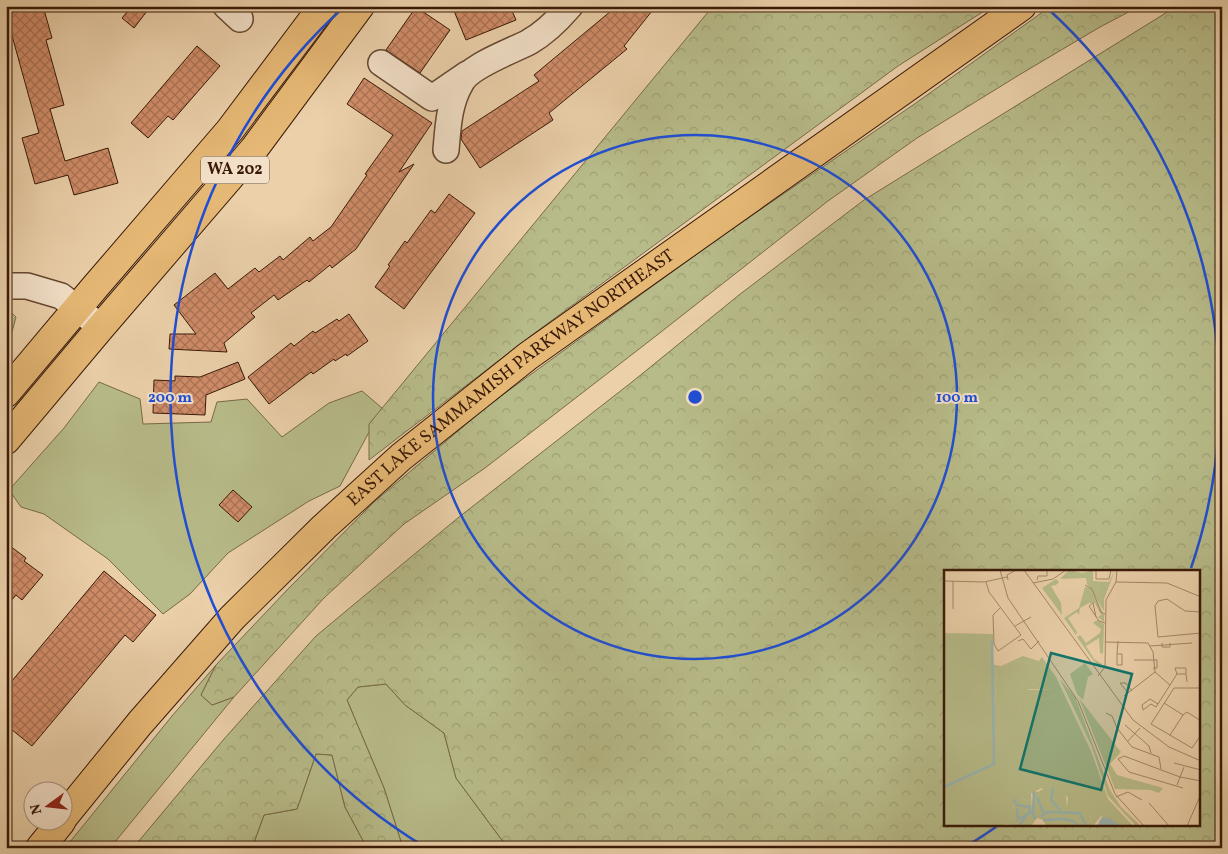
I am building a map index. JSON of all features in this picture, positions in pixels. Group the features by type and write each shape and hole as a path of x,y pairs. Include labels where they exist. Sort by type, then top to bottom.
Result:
{"main road":[{"name":"WA 202","path":"6,393 230,130 323,6"},
{"name":"WA 202","path":"6,440 254,149 360,6"},
{"name":"EAST LAKE SAMMAMISH PARKWAY NORTHEAST","path":"72,808 140,723 232,618 324,527 401,456 528,356 1022,6"},
{"name":"EAST LAKE SAMMAMISH PARKWAY NORTHEAST","path":"40,848 53,832"}],"street":[{"path":"381,63 432,98 470,72 530,41 548,29 570,6"},
{"path":"446,150 449,117 461,82 470,72"},
{"path":"6,286 27,286 60,296 101,327"}],"green space":[{"path":"713,6 992,6 898,66 532,335 369,460 369,424"},
{"path":"1051,6 1140,6 1100,27 917,138 828,201 485,468 404,524 324,598 234,697 212,705 201,695 216,665 374,502 490,404 719,238 916,103"},
{"path":"1177,6 1222,6 1222,848 510,848 507,847 456,778 444,733 405,705 386,684 358,687 347,700 384,788 403,848 367,848 345,807 332,755 316,754 297,809 264,815 252,848 133,848 224,739 316,636 459,517 632,382 739,295 864,200"},
{"path":"8,309 16,317 12,332 6,341 6,310"},
{"path":"99,382 140,399 143,424 211,422 217,402 247,399 282,437 329,403 362,391 382,408 340,486 309,501 228,553 190,594 163,614 108,559 44,514 21,507 9,490 64,428"},
{"path":"216,665 201,695 212,705 234,697 110,848 65,848 172,716"},
{"path":"386,684 405,705 444,733 456,778 507,847 510,848 403,848 384,788 347,700 358,687"},
{"path":"316,754 332,755 345,807 367,848 252,848 264,815 297,809"}],"building":[{"path":"43,6 52,38 46,40 64,105 50,109 65,161 108,148 118,183 74,195 68,175 35,184 22,138 39,133 6,14"},
{"path":"132,6 151,6 134,28 122,18"},
{"path":"452,6 510,6 516,20 466,40"},
{"path":"617,6 656,6 624,46 627,49 549,113 553,120 480,168 461,139 462,131 539,81 534,75"},
{"path":"416,7 450,30 420,73 386,50"},
{"path":"197,46 220,66 173,120 168,116 148,138 131,123"},
{"path":"364,78 432,123 399,172 414,164 356,249 332,268 330,265 309,282 307,280 278,300 274,295 251,313 255,317 224,343 227,352 169,349 170,334 196,334 174,305 215,273 228,289 255,268 259,272 280,256 283,260 310,237 313,241 331,227 393,135 347,104"},
{"path":"449,194 475,213 404,309 375,287 405,241 407,243 431,210 435,213"},
{"path":"349,314 368,341 347,356 346,354 335,361 334,359 313,374 311,372 269,404 248,377 291,343 294,346 313,331 315,333"},
{"path":"238,362 245,379 206,395 205,415 153,413 154,380 175,381 175,376 200,377"},
{"path":"233,490 252,507 238,522 219,505"},
{"path":"6,543 26,558 24,561 43,575 22,600 16,595 6,607"},
{"path":"104,571 156,615 133,642 125,635 32,746 6,725 6,688"}]}
